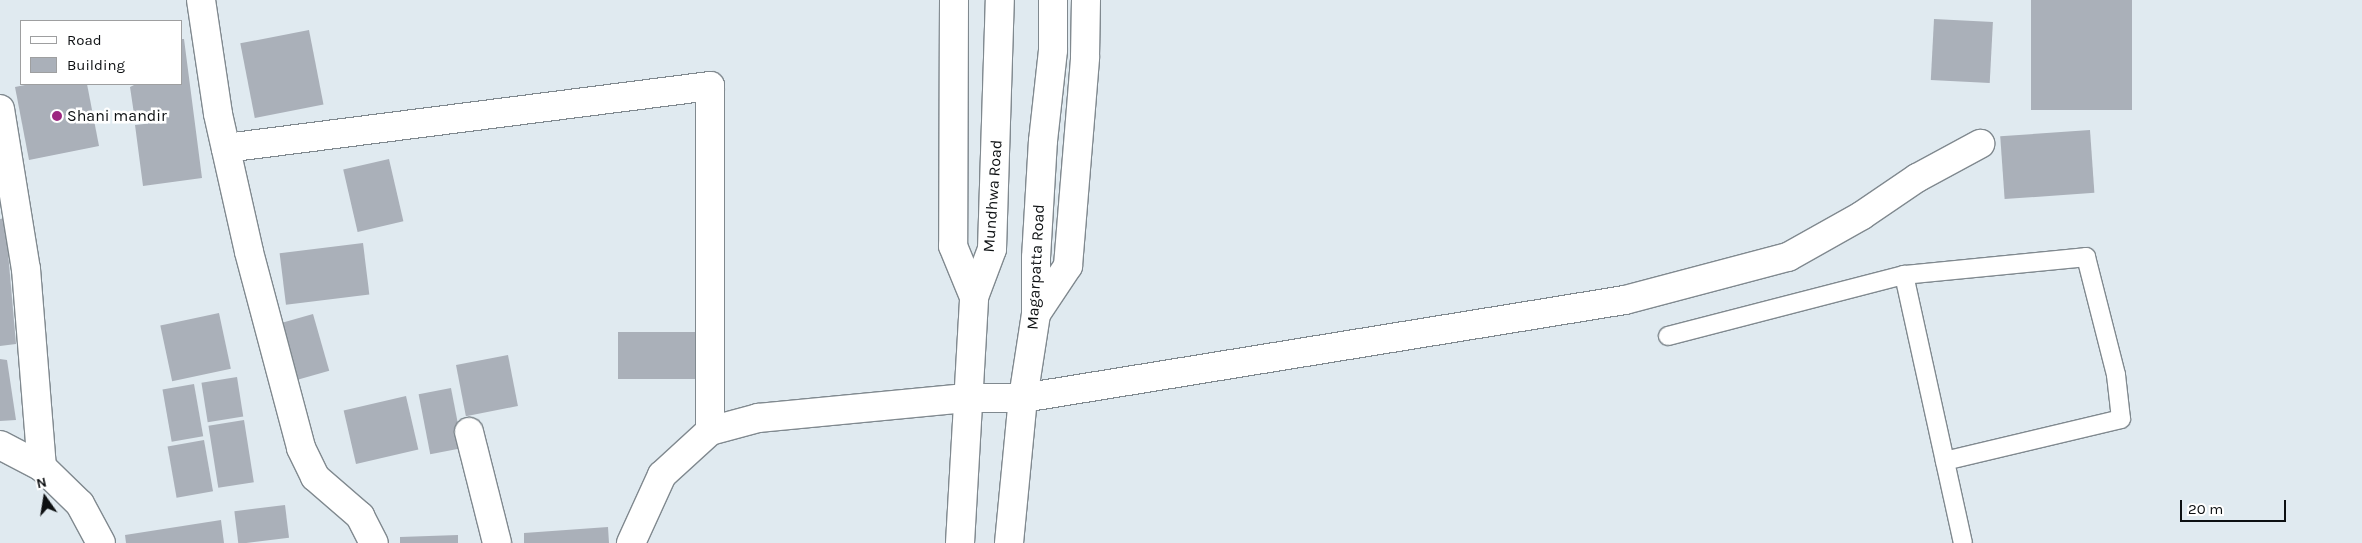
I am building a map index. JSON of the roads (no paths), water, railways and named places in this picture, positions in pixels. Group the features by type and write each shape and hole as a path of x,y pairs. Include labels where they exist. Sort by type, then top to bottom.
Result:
{"main road":[{"path":"200,0 226,148 301,448 315,477 360,516 374,543"},
{"path":"954,0 953,246 974,298"},
{"name":"Mundhwa Road","path":"966,398 974,298 992,249 1000,51 1000,0"},
{"name":"Magarpatta Road","path":"1009,543 1023,398 1036,314 1036,258 1042,160 1053,50 1052,0"},
{"path":"1036,314 1068,266 1085,57 1086,0"},
{"path":"226,148 710,86 710,431"},
{"path":"0,109 26,269 42,468"},
{"path":"631,543 662,474 710,431 758,418 966,398 1023,398 1625,300 1778,260 1853,220 1917,178 1980,144"},
{"path":"960,543 966,398"},
{"path":"469,432 497,543"},
{"path":"0,444 42,468 80,504 101,543"}],"lane":[{"path":"1668,336 1904,275 2086,257 2116,375 2121,419 1945,461"},
{"path":"1904,275 1963,543"}],"place":[{"name":"Shani mandir","path":"57,116"}]}
